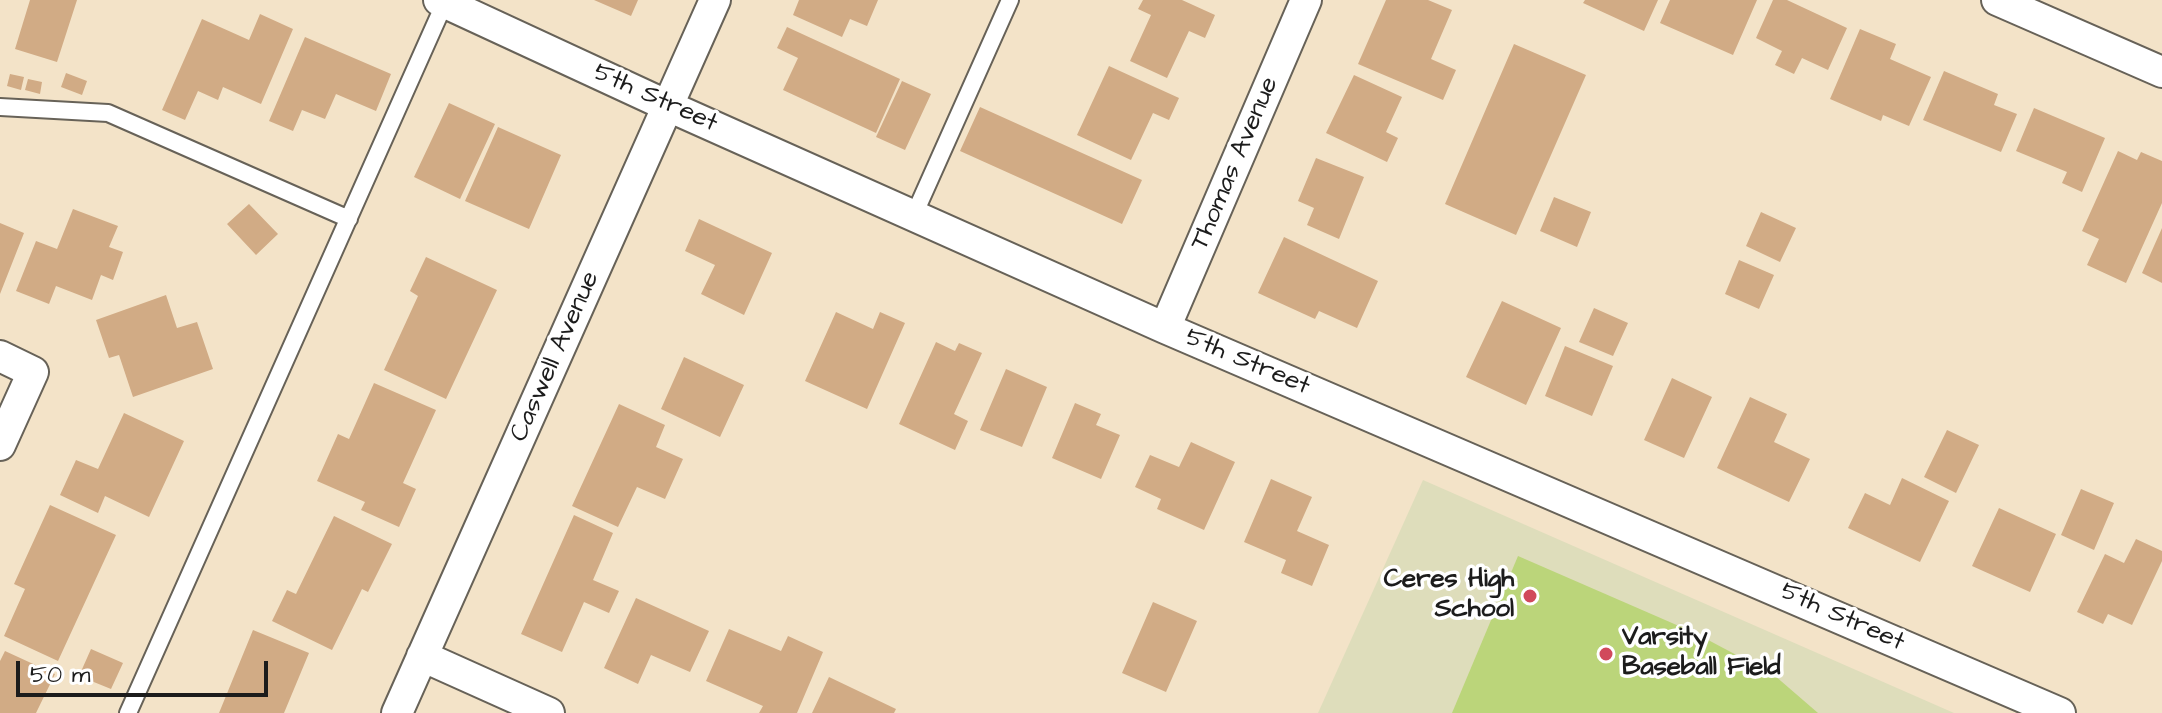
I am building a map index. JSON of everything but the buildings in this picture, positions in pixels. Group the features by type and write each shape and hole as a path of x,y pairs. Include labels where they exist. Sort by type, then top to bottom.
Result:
{"street":[{"name":"Caswell Avenue","path":"397,713 715,0"},
{"name":"Thomas Avenue","path":"1165,328 1306,0"},
{"path":"1997,0 2162,72"},
{"name":"5th Street","path":"443,1 668,106 1165,328 2060,713"},
{"path":"0,356 33,372 0,445"},
{"path":"422,656 549,713"}],"lane":[{"path":"914,215 1010,0"},
{"path":"128,713 443,1"},
{"path":"0,107 108,113 349,219"}],"shaded area":[{"name":"Ceres High School","path":"1423,480 1954,713 1318,713"}],"green space":[{"name":"Varsity Baseball Field","path":"1518,556 1695,633 1774,675 1818,713 1452,713"}],"place":[{"name":"Ceres High School","path":"1530,596"},
{"name":"Varsity Baseball Field","path":"1606,654"}]}
